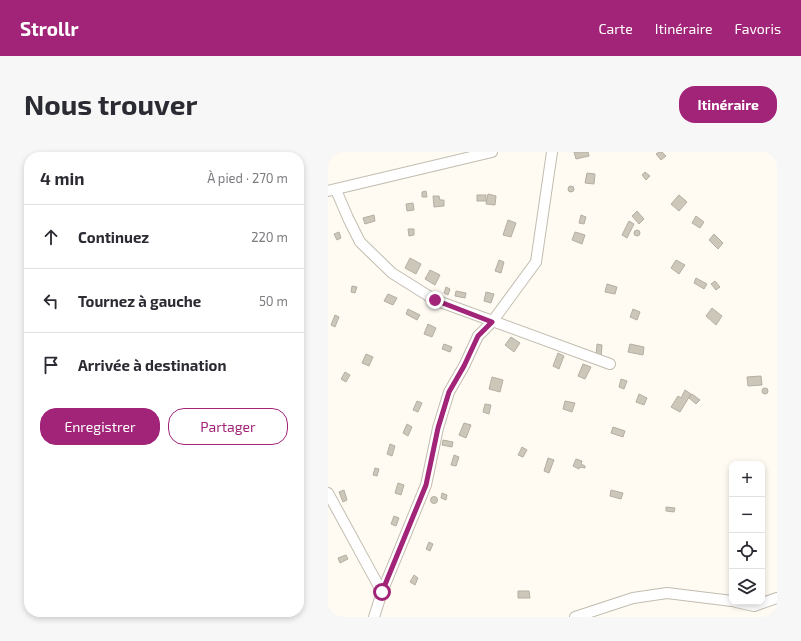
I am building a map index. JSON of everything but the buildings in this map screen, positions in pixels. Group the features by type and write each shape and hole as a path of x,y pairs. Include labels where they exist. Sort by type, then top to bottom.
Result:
{"street":[{"path":"492,152 332,190 360,242 392,272 435,300 610,364"},
{"path":"374,617 382,592 426,485 438,428 449,392 464,366 478,336 492,322 536,262 552,152"},
{"path":"328,493 382,592"},
{"path":"575,617 633,598 667,593 729,601"},
{"path":"765,602 777,598"}],"route":[{"path":"382,592 426,485 438,428 449,392 464,366 478,336 492,322 435,300"}]}
